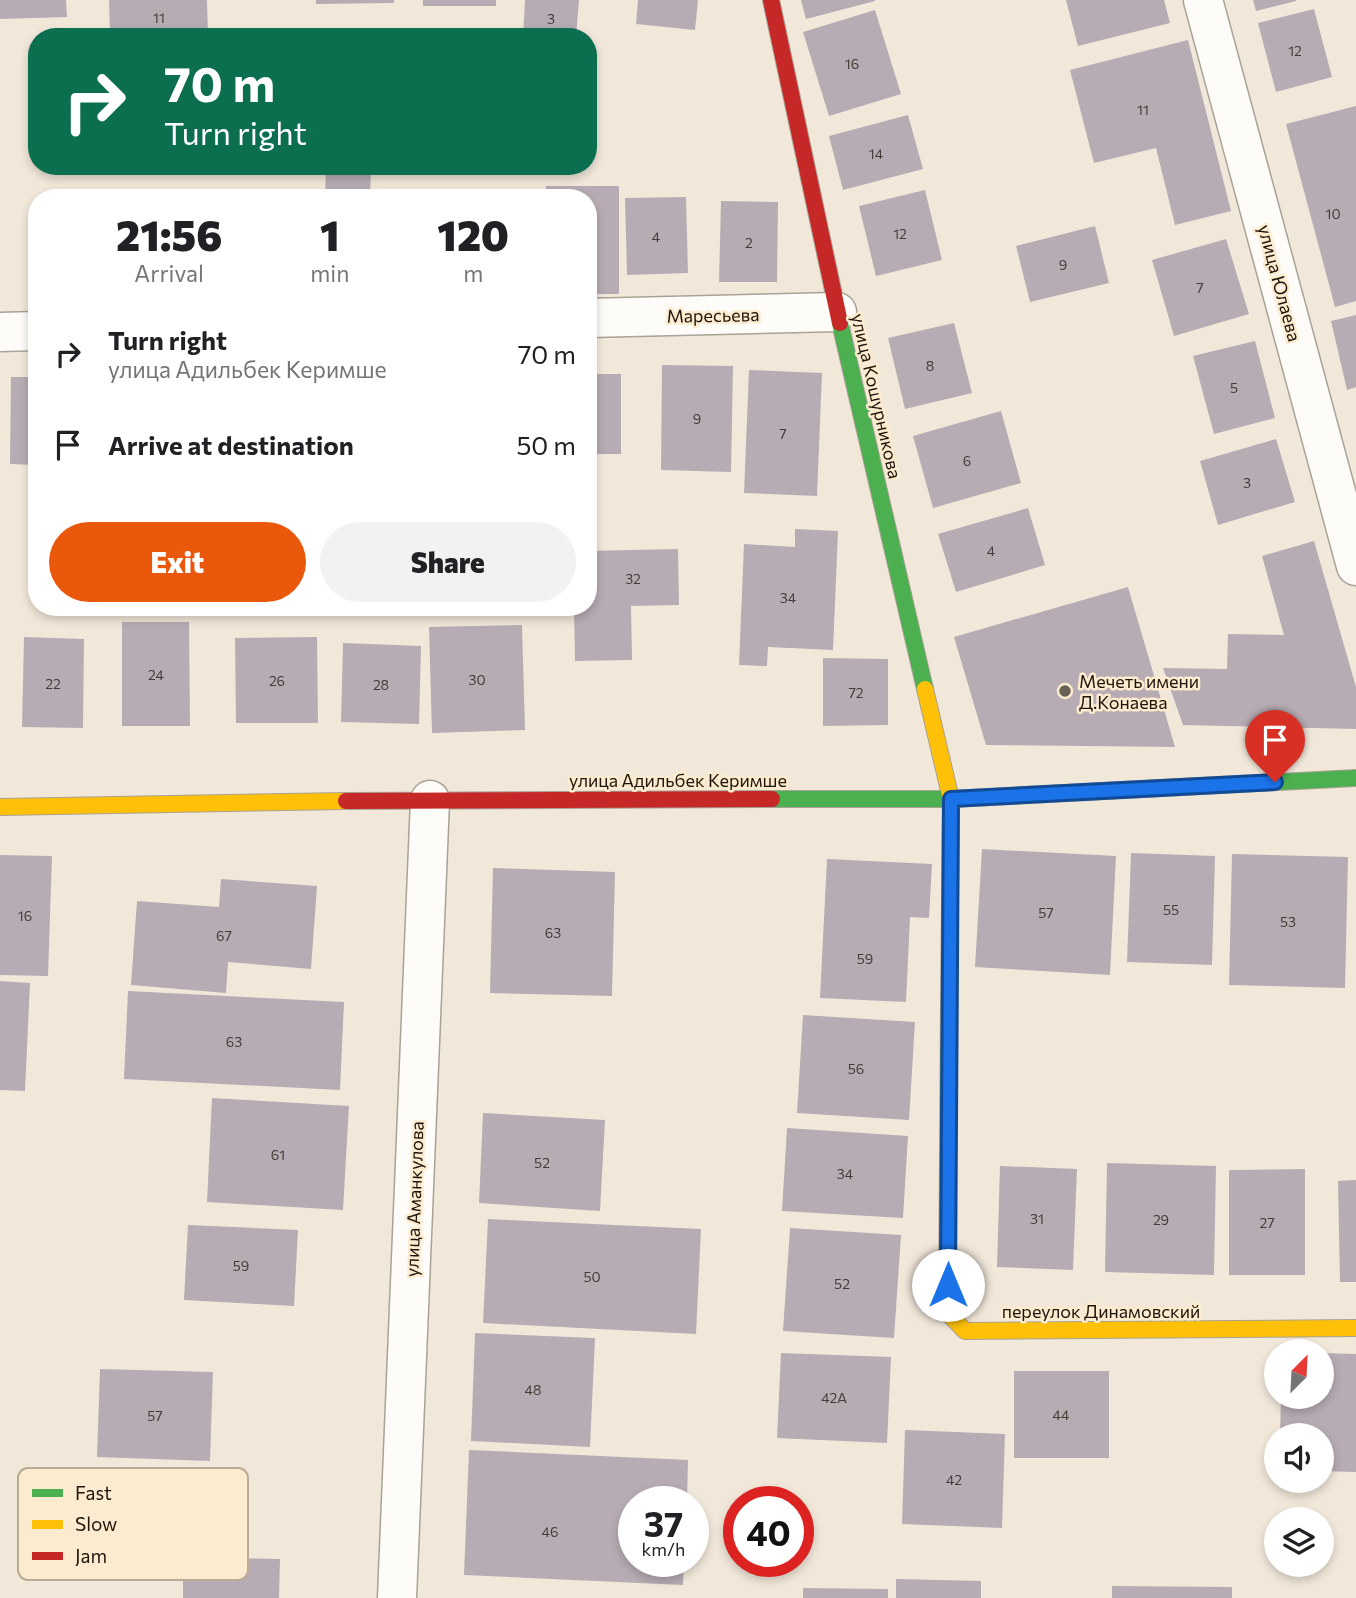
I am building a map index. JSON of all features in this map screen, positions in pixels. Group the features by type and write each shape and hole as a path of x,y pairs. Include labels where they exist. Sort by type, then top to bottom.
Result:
{"street":[{"name":"улица Кошурникова","path":"771,0 838,312 951,799"},
{"name":"улица Юлаева","path":"1203,0 1356,566"},
{"name":"Маресьева","path":"597,318 838,312"},
{"path":"0,332 28,331"},
{"name":"улица Адильбек Керимше","path":"0,807 430,800 951,799 1356,778"},
{"name":"переулок Динамовский","path":"951,799 947,1312 965,1331 1356,1328"},
{"name":"улица Аманкулова","path":"397,1598 430,800"}],"building":[{"path":"0,0 66,0 67,17 0,19"},
{"path":"109,0 207,0 208,28 110,28"},
{"path":"316,0 394,0 394,3 316,4"},
{"path":"423,0 496,0 496,6 423,6"},
{"path":"525,0 579,0 577,28 523,28"},
{"path":"638,0 698,0 695,30 636,24"},
{"path":"801,0 875,0 875,1 806,19"},
{"path":"1066,0 1164,0 1170,23 1078,46"},
{"path":"1253,0 1296,0 1296,1 1256,11"},
{"path":"1314,9 1332,77 1276,92 1258,23"},
{"path":"875,10 901,94 829,116 803,32"},
{"path":"1188,40 1231,211 1175,225 1156,148 1094,163 1070,70"},
{"path":"1356,106 1356,301 1335,307 1286,124"},
{"path":"908,115 923,169 843,190 829,136"},
{"path":"326,175 371,175 370,189 325,189"},
{"path":"546,186 619,186 619,294 597,294 597,189 546,189"},
{"path":"925,190 942,260 876,276 859,206"},
{"path":"686,197 688,273 627,275 625,198"},
{"path":"721,201 778,202 777,282 719,282"},
{"path":"1095,226 1109,283 1030,302 1016,246"},
{"path":"1226,239 1249,314 1174,336 1152,260"},
{"path":"1356,315 1356,387 1347,390 1331,321"},
{"path":"954,323 972,393 905,409 888,338"},
{"path":"1255,341 1275,418 1214,434 1193,356"},
{"path":"662,365 733,366 731,472 661,470"},
{"path":"749,370 822,373 817,496 744,493"},
{"path":"597,374 621,374 621,454 597,454"},
{"path":"11,377 28,377 28,465 10,464"},
{"path":"1001,411 1021,483 933,508 913,436"},
{"path":"1276,439 1295,502 1218,525 1200,461"},
{"path":"1028,508 1045,565 956,592 938,534"},
{"path":"795,529 838,531 833,650 768,647 767,666 739,665 744,544 795,547"},
{"path":"1314,541 1356,687 1356,729 1183,725 1163,668 1227,669 1228,634 1284,635 1262,556"},
{"path":"678,549 679,605 631,606 632,660 575,661 574,616 597,616 597,551"},
{"name":"Мечеть имени Д.Конаева","path":"1128,587 1175,747 986,745 954,637"},
{"path":"122,622 189,622 190,726 122,726"},
{"path":"522,625 525,730 432,733 429,627"},
{"path":"24,637 84,639 83,728 22,727"},
{"path":"317,637 318,723 236,723 235,638"},
{"path":"343,643 421,646 419,724 341,722"},
{"path":"823,658 888,659 888,725 823,726"},
{"path":"982,849 1116,856 1110,975 975,967"},
{"path":"1131,853 1215,856 1212,965 1127,962"},
{"path":"1232,854 1348,857 1345,988 1229,985"},
{"path":"0,855 52,856 48,976 0,975"},
{"path":"827,859 932,864 929,918 910,917 906,1002 820,998"},
{"path":"493,868 615,872 612,996 490,993"},
{"path":"221,879 317,886 311,969 228,962 226,993 131,985 137,901 219,907"},
{"path":"0,981 30,983 25,1091 0,1090"},
{"path":"128,991 344,1002 340,1090 124,1079"},
{"path":"803,1015 915,1022 909,1120 797,1113"},
{"path":"212,1098 349,1106 343,1210 207,1202"},
{"path":"483,1113 605,1120 600,1211 479,1203"},
{"path":"787,1128 908,1136 903,1218 782,1211"},
{"path":"1107,1163 1216,1166 1214,1275 1105,1272"},
{"path":"1000,1166 1077,1169 1073,1270 997,1267"},
{"path":"1305,1169 1305,1275 1229,1275 1229,1170"},
{"path":"1356,1180 1356,1282 1340,1282 1338,1181"},
{"path":"488,1219 701,1229 696,1334 483,1323"},
{"path":"188,1225 298,1230 294,1306 184,1300"},
{"path":"790,1228 901,1235 894,1338 783,1331"},
{"path":"475,1333 595,1338 590,1447 471,1441"},
{"path":"781,1353 891,1357 887,1443 777,1438"},
{"path":"1334,1353 1356,1354 1356,1472 1334,1471 1334,1423 1280,1423 1281,1409 1334,1409"},
{"path":"100,1369 213,1372 210,1461 97,1457"},
{"path":"1014,1371 1109,1371 1109,1458 1014,1458"},
{"path":"905,1430 1005,1434 1002,1528 902,1524"},
{"path":"469,1450 688,1460 687,1486 618,1486 618,1577 683,1577 683,1585 464,1575"},
{"path":"248,1558 280,1559 279,1598 183,1598 183,1580 248,1580"},
{"path":"896,1579 981,1581 981,1598 896,1598"},
{"path":"1112,1586 1232,1587 1232,1598 1112,1598"},
{"path":"803,1588 888,1589 888,1598 803,1598"}],"traffic: fast":[{"path":"840,323 925,689"},
{"path":"772,799 951,799 1356,778"},
{"path":"947,1300 949,1004"}],"traffic: slow":[{"path":"925,689 951,799 949,1004"},
{"path":"0,807 346,801"},
{"path":"947,1300 947,1312 965,1331 1356,1328"}],"traffic: jam":[{"path":"771,0 840,323"},
{"path":"346,801 772,799"}],"place":[{"name":"Мечеть имени Д.Конаева","path":"1065,691"}],"route":[{"path":"948,1285 951,799 1275,782"}]}
